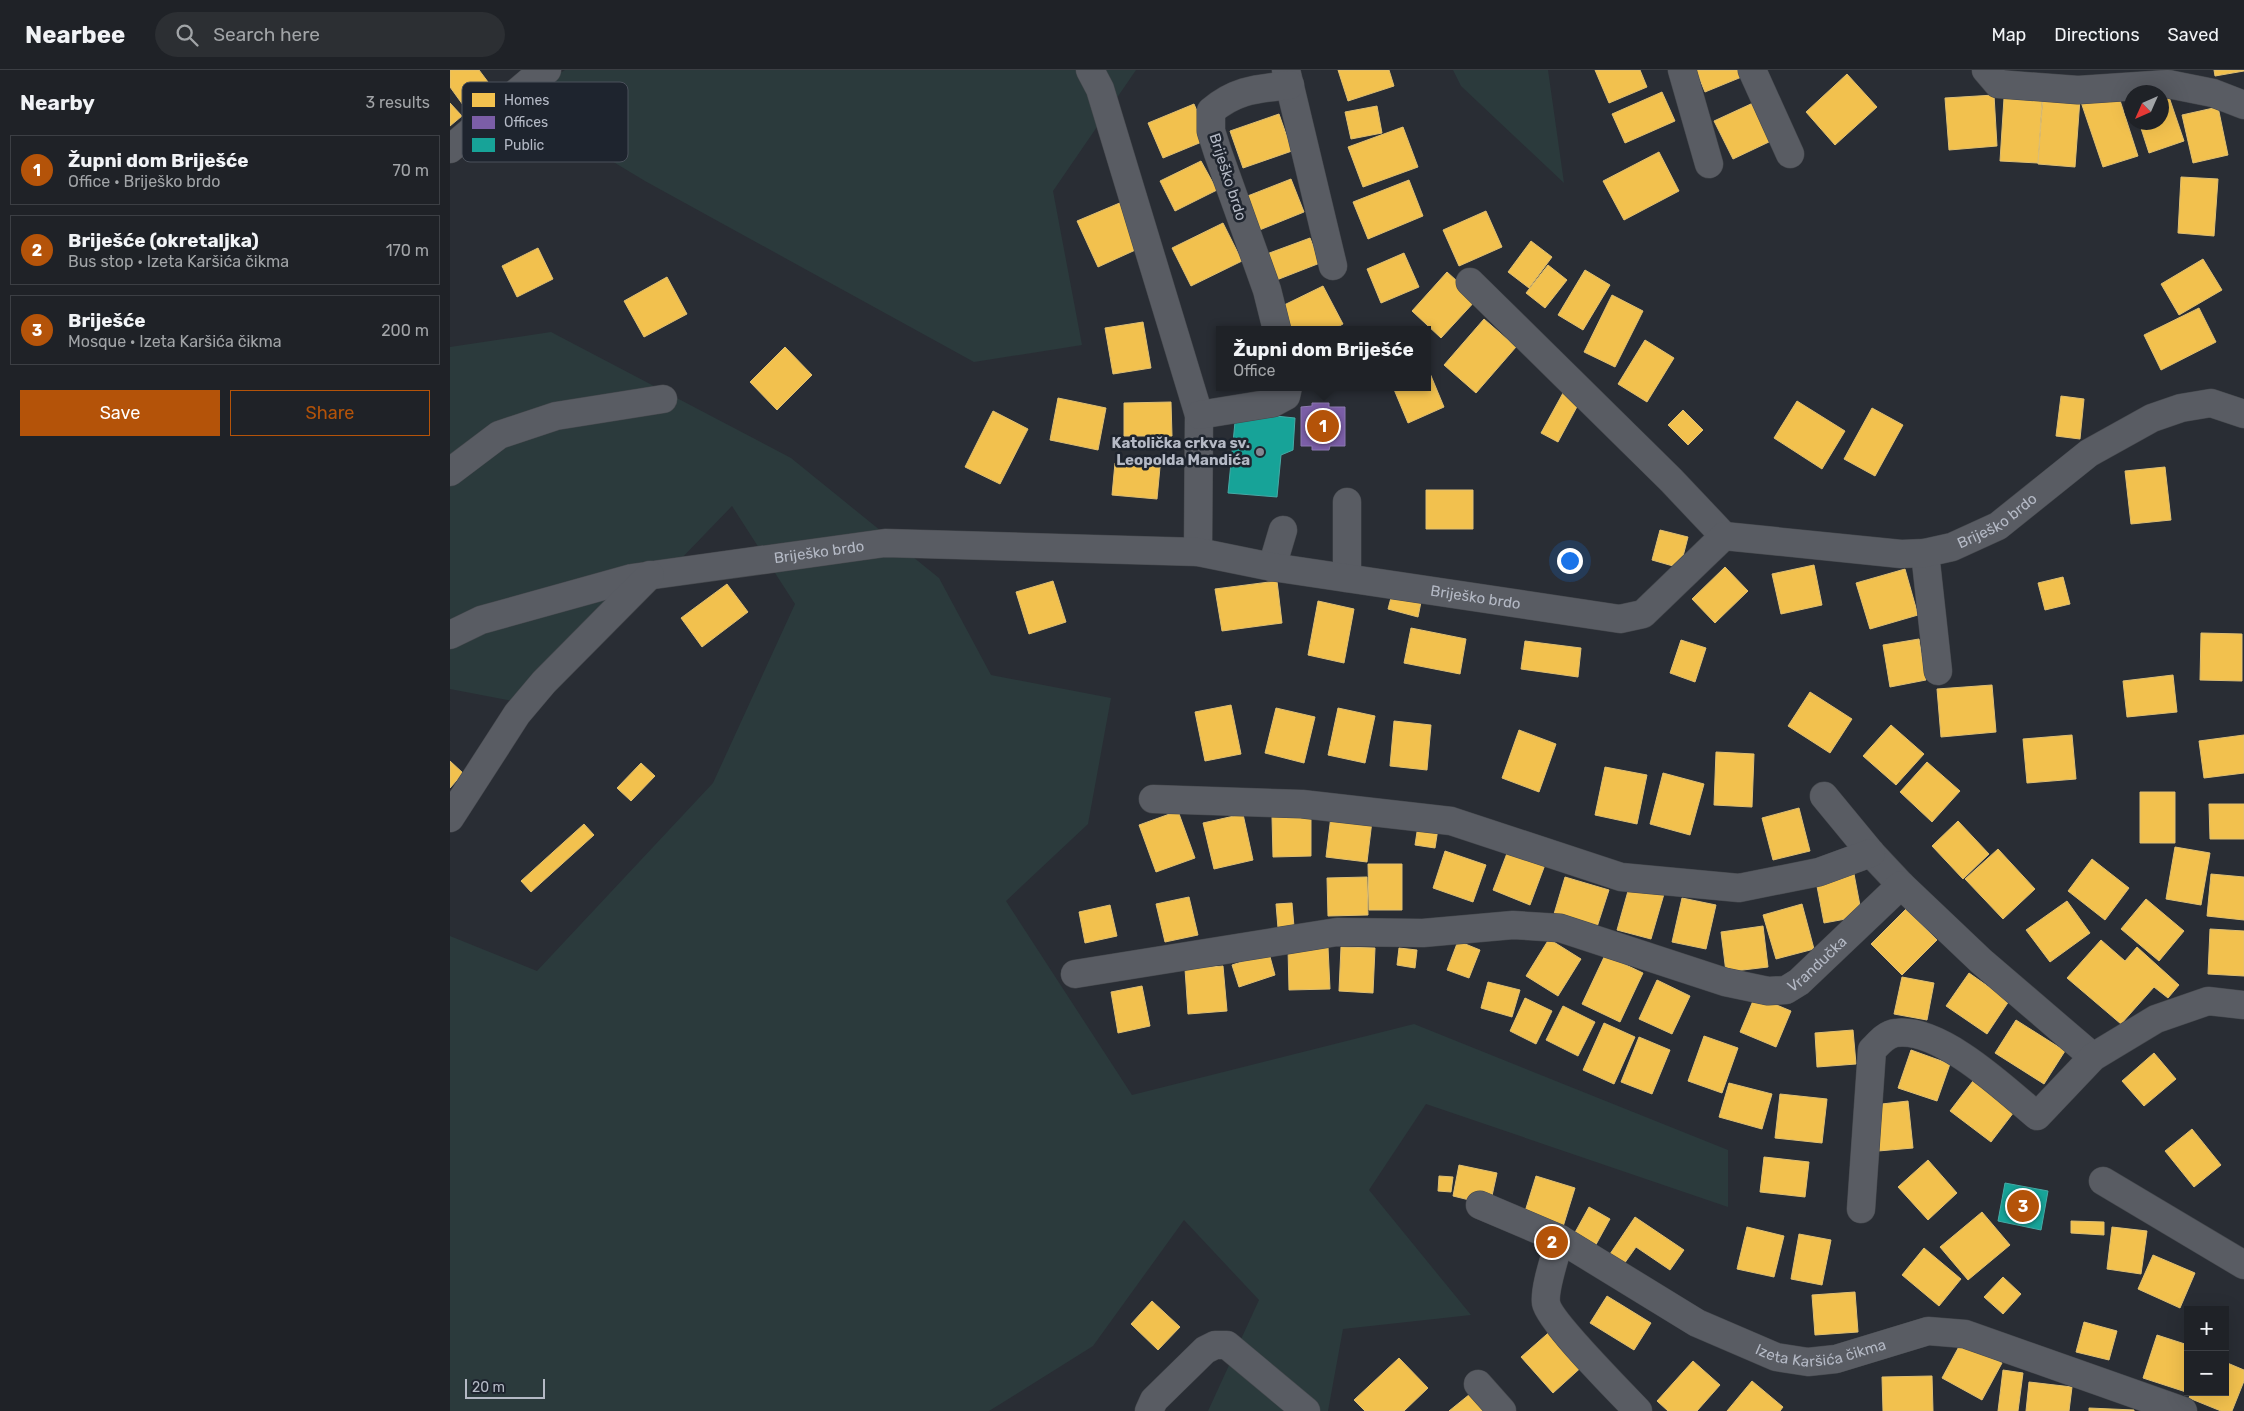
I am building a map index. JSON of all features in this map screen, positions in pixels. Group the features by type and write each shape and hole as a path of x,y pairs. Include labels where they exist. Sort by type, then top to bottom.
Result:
{"street":[{"path":"529,82 547,70"},
{"path":"1090,70 1100,88 1199,415 1198,552"},
{"path":"1682,70 1709,164"},
{"path":"1752,70 1790,154"},
{"path":"1986,70 1998,84 2078,90 2168,84 2213,93 2244,104"},
{"name":"Briješko brdo","path":"1275,326 1266,290 1211,131 1211,111 1225,99 1288,77 1333,266"},
{"path":"450,149 462,139"},
{"path":"1470,282 1672,480 1724,536"},
{"path":"1199,415 1273,403 1286,396 1287,391"},
{"path":"450,472 499,435 556,416 663,399"},
{"name":"Briješko brdo","path":"450,635 481,620 632,578 885,543 1198,552 1272,567 1620,619 1642,614 1724,536 1901,554 1925,553 1952,547 1998,526 2089,452 2152,418 2181,408 2211,403 2244,414"},
{"path":"1347,502 1347,578"},
{"path":"1272,567 1283,530"},
{"path":"1925,553 1938,671"},
{"path":"450,818 517,714 544,682 650,576"},
{"path":"1824,796 1871,853 1901,885 1981,960 2093,1057"},
{"path":"1153,799 1302,804 1452,820 1621,877 1738,888 1819,872 1871,853"},
{"name":"Vrandučka","path":"1075,974 1337,932 1422,933 1513,925 1560,928 1725,982 1768,991 1786,990 1799,982 1901,885"},
{"path":"1861,1209 1872,1050 1882,1039 1896,1033 1930,1038 1976,1066 2037,1116 2093,1057 2156,1019 2208,1001 2244,1005"},
{"path":"2104,1181 2244,1265"},
{"name":"Izeta Karšića čikma","path":"1480,1205 1560,1239 1697,1323 1776,1357 1808,1362 1836,1359 1928,1331 1965,1334 2183,1411"},
{"path":"1560,1239 1549,1278 1546,1303 1557,1324 1638,1411"},
{"path":"1148,1411 1154,1400 1182,1372 1205,1350 1215,1345 1227,1345 1306,1411"},
{"path":"1478,1384 1502,1411"}],"shaded area":[{"path":"565,70 1136,70 1053,191 1082,345 974,362 613,162 628,162 628,82 546,82"},
{"path":"1453,70 1548,70 1564,183 1461,86"},
{"path":"551,332 791,458 939,578 991,675 1111,698 1088,824 1006,901 1132,1095 1414,1024 1728,1150 1728,1207 1426,1104 1369,1190 1471,1315 1343,1329 1328,1411 1208,1411 1259,1300 1184,1220 1093,1346 989,1411 450,1411 450,936 537,971 713,783 795,604 732,506 539,706 450,689 450,347"}],"building: Homes":[{"path":"450,70 479,70 488,82 462,82 462,104 450,87"},
{"path":"1338,70 1389,70 1394,86 1348,101"},
{"path":"1595,70 1640,70 1647,87 1609,103"},
{"path":"1696,70 1742,70 1744,76 1705,92"},
{"path":"2214,70 2244,70 2244,71 2215,76"},
{"path":"1847,74 1877,107 1835,145 1806,112"},
{"path":"2116,88 2124,113 2124,130 2130,130 2138,156 2103,167 2080,99"},
{"path":"1662,92 1675,121 1625,143 1612,114"},
{"path":"1994,95 1997,146 1949,150 1945,98"},
{"path":"2043,97 2080,99 2075,167 2038,164"},
{"path":"2169,97 2184,141 2149,153 2142,130 2169,130"},
{"path":"2004,98 2042,101 2038,163 2000,161"},
{"path":"450,103 462,116 450,126"},
{"path":"1753,103 1771,141 1733,159 1714,121"},
{"path":"1194,104 1209,139 1163,158 1148,123"},
{"path":"1377,106 1382,133 1351,139 1345,112"},
{"path":"2218,107 2228,155 2193,163 2182,115"},
{"path":"1279,114 1292,151 1243,168 1230,131"},
{"path":"1403,127 1418,167 1363,187 1348,147"},
{"path":"1659,152 1679,191 1624,220 1603,181"},
{"path":"1201,161 1217,190 1175,211 1160,181"},
{"path":"2181,177 2218,179 2214,236 2178,233"},
{"path":"1291,179 1304,212 1257,231 1245,197"},
{"path":"1409,180 1423,216 1368,239 1353,202"},
{"path":"1122,202 1142,247 1098,267 1077,221"},
{"path":"1486,211 1502,247 1459,266 1443,230"},
{"path":"1223,223 1242,261 1191,286 1172,248"},
{"path":"1310,238 1320,263 1274,281 1264,255"},
{"path":"1531,241 1552,257 1529,288 1508,272"},
{"path":"538,248 553,279 517,297 502,266"},
{"path":"1404,253 1419,287 1381,303 1367,269"},
{"path":"2203,259 2222,290 2179,315 2161,284"},
{"path":"1548,265 1567,280 1545,308 1526,293"},
{"path":"1585,270 1610,285 1583,330 1558,315"},
{"path":"1447,272 1477,299 1441,338 1431,329 1431,326 1428,326 1412,311"},
{"path":"667,277 687,314 644,337 624,301"},
{"path":"1323,286 1343,324 1339,326 1290,326 1280,307"},
{"path":"1612,295 1643,311 1615,367 1584,352"},
{"path":"2199,308 2216,342 2161,370 2144,335"},
{"path":"1484,319 1516,347 1476,393 1444,365"},
{"path":"1143,322 1151,368 1113,374 1105,328"},
{"path":"1645,340 1674,358 1647,402 1618,384"},
{"path":"785,347 812,375 777,410 750,382"},
{"path":"1431,376 1444,407 1408,423 1395,391 1431,391"},
{"path":"1563,393 1579,403 1558,442 1541,433"},
{"path":"2061,396 2084,399 2080,439 2056,436"},
{"path":"1058,398 1106,408 1098,450 1050,440"},
{"path":"1797,401 1845,431 1822,469 1774,438"},
{"path":"1171,402 1172,436 1124,436 1124,403"},
{"path":"1872,408 1903,425 1875,476 1844,459"},
{"path":"1683,410 1703,430 1688,445 1668,425"},
{"path":"993,411 1028,429 1000,484 965,467"},
{"path":"1115,463 1160,467 1157,499 1112,495"},
{"path":"2165,467 2171,520 2131,524 2125,471"},
{"path":"1426,490 1473,490 1473,529 1426,529"},
{"path":"1660,530 1688,537 1680,568 1652,560"},
{"path":"1814,565 1822,605 1781,614 1772,574"},
{"path":"1725,567 1748,591 1715,623 1692,599"},
{"path":"1905,569 1918,615 1870,629 1856,583"},
{"path":"2063,577 2070,604 2045,610 2038,583"},
{"path":"1053,581 1066,622 1029,634 1016,592"},
{"path":"1277,581 1282,623 1222,631 1215,589"},
{"path":"727,584 748,612 702,647 681,618"},
{"path":"1392,594 1421,602 1418,617 1388,609"},
{"path":"1318,601 1354,609 1344,663 1308,655"},
{"path":"1411,628 1466,639 1460,674 1404,663"},
{"path":"2201,633 2242,634 2242,681 2200,680"},
{"path":"1919,639 1926,680 1890,687 1883,645"},
{"path":"1681,640 1706,648 1695,682 1670,673"},
{"path":"1525,641 1581,648 1578,677 1521,669"},
{"path":"2173,675 2177,712 2127,717 2123,681"},
{"path":"1992,685 1996,732 1941,737 1937,689"},
{"path":"1810,692 1852,719 1830,753 1788,726"},
{"path":"1231,705 1241,754 1205,761 1195,712"},
{"path":"1276,708 1315,717 1304,763 1265,753"},
{"path":"1338,708 1375,716 1365,763 1328,755"},
{"path":"1394,721 1431,725 1427,770 1390,766"},
{"path":"1891,725 1924,754 1896,785 1863,756"},
{"path":"1519,730 1556,744 1539,792 1502,778"},
{"path":"2072,735 2076,779 2027,783 2023,739"},
{"path":"2244,735 2244,773 2204,778 2199,741"},
{"path":"1716,752 1754,754 1752,807 1714,805"},
{"path":"450,761 463,773 450,788"},
{"path":"1927,762 1960,791 1932,822 1900,792"},
{"path":"641,763 655,776 631,801 617,788"},
{"path":"1605,767 1647,775 1637,824 1595,815"},
{"path":"1663,773 1704,784 1690,835 1650,824"},
{"path":"2140,792 2175,792 2175,843 2140,843"},
{"path":"2209,804 2244,804 2244,839 2210,839"},
{"path":"1799,808 1810,851 1773,860 1762,818"},
{"path":"1178,811 1195,858 1156,872 1139,825"},
{"path":"1243,814 1253,860 1214,869 1203,823"},
{"path":"1311,816 1311,856 1273,857 1272,817"},
{"path":"1331,816 1372,821 1367,862 1326,857"},
{"path":"1419,819 1439,822 1435,848 1415,845"},
{"path":"1958,821 1989,854 1963,879 1932,846"},
{"path":"584,824 594,835 531,892 521,881"},
{"path":"2175,847 2210,853 2201,905 2166,899"},
{"path":"1509,848 1546,862 1530,905 1493,890"},
{"path":"1998,849 2035,889 2003,919 1965,879"},
{"path":"1445,851 1486,865 1473,902 1433,888"},
{"path":"2092,859 2129,888 2105,920 2068,891"},
{"path":"1368,864 1402,864 1402,910 1369,910"},
{"path":"1854,874 1862,916 1824,923 1816,881"},
{"path":"2211,874 2244,877 2244,920 2207,916"},
{"path":"1367,877 1368,915 1328,916 1327,878"},
{"path":"1565,877 1609,890 1597,927 1554,914"},
{"path":"1630,884 1664,894 1651,939 1617,930"},
{"path":"1189,897 1198,935 1165,942 1156,904"},
{"path":"1682,898 1716,905 1706,949 1672,942"},
{"path":"2146,899 2184,931 2159,961 2121,929"},
{"path":"2067,901 2090,933 2050,962 2026,930"},
{"path":"1292,903 1294,927 1278,928 1276,904"},
{"path":"1802,904 1814,949 1776,959 1763,915"},
{"path":"1110,905 1117,936 1085,943 1079,912"},
{"path":"1906,909 1937,940 1902,975 1871,944"},
{"path":"1763,926 1768,967 1726,972 1721,932"},
{"path":"2210,929 2244,931 2244,976 2208,974"},
{"path":"1549,939 1581,959 1558,996 1526,976"},
{"path":"2101,940 2125,961 2137,947 2179,985 2168,998 2154,987 2121,1024 2067,978"},
{"path":"1458,941 1480,950 1469,978 1447,970"},
{"path":"1328,947 1330,989 1289,990 1288,948"},
{"path":"1341,947 1375,948 1373,993 1339,991"},
{"path":"1399,948 1417,950 1415,968 1397,965"},
{"path":"1269,953 1275,975 1239,987 1232,965"},
{"path":"1605,955 1643,973 1620,1022 1582,1004"},
{"path":"1223,966 1227,1011 1188,1014 1185,969"},
{"path":"1969,973 2009,1001 1987,1034 1946,1006"},
{"path":"1902,977 1934,983 1927,1020 1894,1014"},
{"path":"1657,980 1690,996 1672,1034 1639,1019"},
{"path":"1488,982 1520,990 1512,1017 1481,1008"},
{"path":"1142,986 1150,1026 1118,1033 1111,992"},
{"path":"1755,996 1791,1011 1776,1047 1740,1032"},
{"path":"1525,998 1552,1011 1536,1044 1510,1031"},
{"path":"1563,1006 1595,1022 1578,1056 1546,1040"},
{"path":"2016,1020 2065,1051 2044,1084 1995,1053"},
{"path":"1604,1023 1635,1037 1614,1084 1583,1070"},
{"path":"1853,1030 1856,1064 1817,1067 1815,1033"},
{"path":"1704,1036 1738,1048 1722,1093 1688,1081"},
{"path":"1639,1037 1670,1050 1652,1094 1621,1082"},
{"path":"1911,1050 1950,1064 1937,1101 1898,1088"},
{"path":"2154,1053 2176,1079 2144,1106 2122,1081"},
{"path":"1976,1077 2017,1108 1991,1142 1950,1111"},
{"path":"1729,1083 1772,1094 1762,1129 1719,1117"},
{"path":"1780,1094 1827,1099 1822,1143 1775,1138"},
{"path":"1908,1101 1913,1148 1878,1151 1873,1105"},
{"path":"2192,1129 2221,1165 2194,1187 2165,1151"},
{"path":"1764,1157 1809,1162 1805,1197 1760,1192"},
{"path":"1928,1160 1957,1193 1928,1220 1898,1187"},
{"path":"1459,1165 1497,1173 1490,1205 1453,1196"},
{"path":"1439,1176 1453,1177 1451,1192 1438,1191"},
{"path":"1536,1176 1575,1188 1562,1230 1523,1218"},
{"path":"1589,1207 1610,1219 1593,1250 1572,1238"},
{"path":"1982,1212 2010,1245 1968,1280 1940,1247"},
{"path":"1635,1217 1684,1250 1670,1270 1636,1247 1624,1264 1610,1254"},
{"path":"2071,1221 2104,1222 2104,1235 2071,1233"},
{"path":"1747,1227 1784,1236 1774,1277 1737,1269"},
{"path":"2112,1227 2147,1231 2141,1274 2107,1269"},
{"path":"1799,1234 1831,1240 1822,1285 1791,1279"},
{"path":"1924,1248 1961,1279 1939,1306 1902,1275"},
{"path":"2153,1255 2195,1273 2180,1308 2138,1289"},
{"path":"2003,1277 2021,1294 2003,1314 1984,1297"},
{"path":"1855,1292 1858,1332 1815,1335 1812,1295"},
{"path":"1607,1296 1651,1323 1634,1350 1590,1323"},
{"path":"1152,1301 1180,1327 1158,1350 1131,1324"},
{"path":"2084,1322 2117,1331 2109,1360 2076,1352"},
{"path":"1554,1328 1586,1363 1553,1393 1521,1357"},
{"path":"2157,1335 2184,1344 2184,1391 2143,1378"},
{"path":"1962,1341 2002,1363 1982,1400 1942,1378"},
{"path":"1399,1358 1428,1388 1404,1411 1365,1411 1354,1400"},
{"path":"1693,1361 1720,1385 1697,1411 1668,1411 1657,1401"},
{"path":"2229,1364 2244,1370 2244,1381 2232,1411 2221,1411 2189,1398 2190,1396 2229,1396"},
{"path":"2003,1370 2023,1373 2018,1411 1998,1411"},
{"path":"1932,1376 1933,1411 1883,1411 1882,1377"},
{"path":"1752,1381 1783,1407 1780,1411 1727,1411"},
{"path":"2029,1382 2072,1387 2069,1411 2026,1411"},
{"path":"1475,1390 1492,1411 1449,1411"},
{"path":"2089,1408 2134,1410 2134,1411 2089,1411"}],"building: Offices":[{"path":"1312,403 1329,403 1329,407 1345,407 1345,446 1330,446 1329,450 1312,450 1312,446 1301,446 1301,407 1312,406"}],"building: Public":[{"name":"Katolička crkva sv. Leopolda Mandića","path":"1236,412 1295,418 1293,450 1281,455 1277,497 1228,493"},
{"path":"2005,1183 2048,1191 2041,1230 1998,1221"}],"place":[{"name":"Župni dom Briješće","path":"1323,426"},
{"name":"Katolička crkva sv. Leopolda Mandića","path":"1260,452"},
{"name":"Briješće","path":"2023,1206"},
{"name":"Briješće (okretaljka)","path":"1552,1242"}]}
